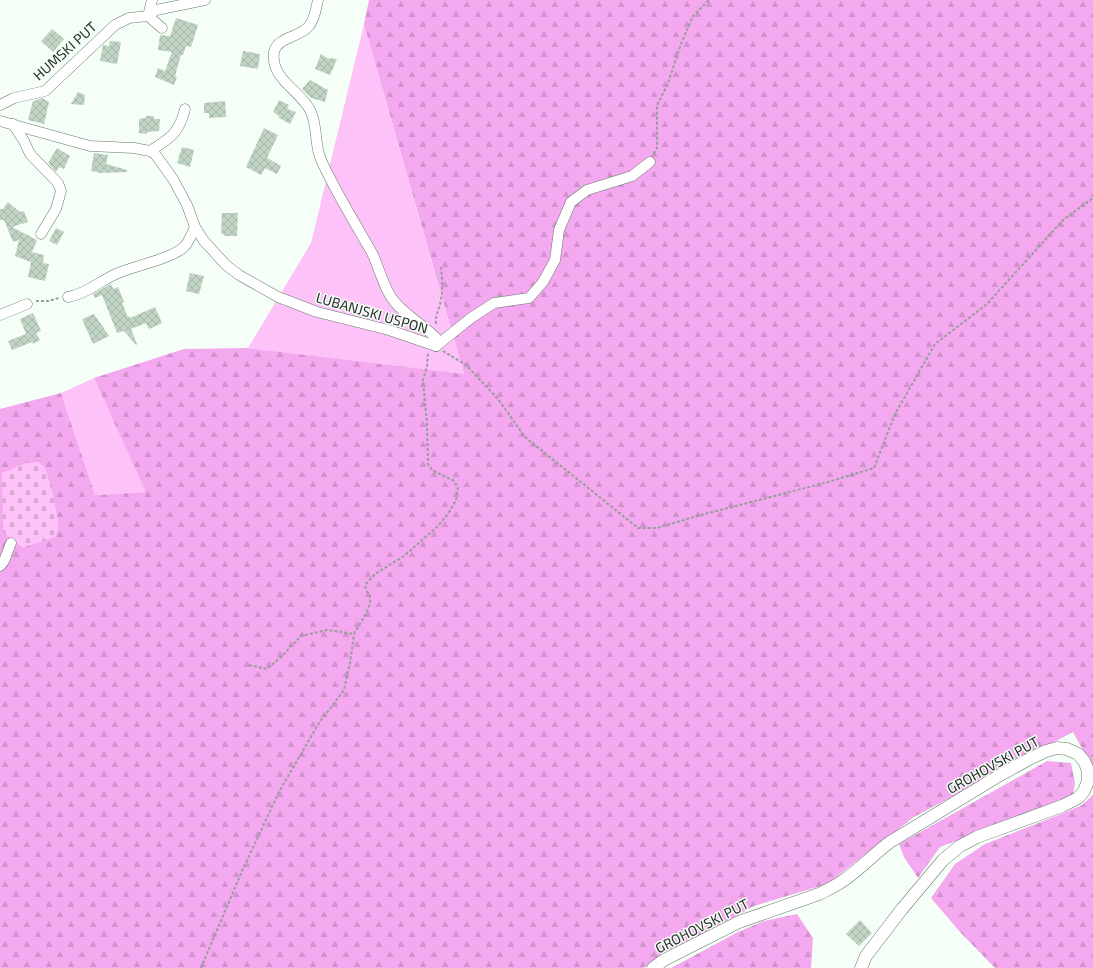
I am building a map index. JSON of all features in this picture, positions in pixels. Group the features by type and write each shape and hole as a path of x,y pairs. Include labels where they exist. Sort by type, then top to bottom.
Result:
{"main road":[{"name":"GROHOVSKI PUT","path":"653,968 664,960 739,922 819,894 831,888 845,880 890,842 1031,758 1057,748 1067,749 1078,754 1088,770 1088,781 1084,791 1078,798 1062,806 977,837 960,846 943,860 893,921 866,956 861,968"}],"street":[{"path":"152,0 148,16 162,28"},
{"name":"HUMSKI PUT","path":"0,105 14,98 45,90 115,25 129,18 148,16 156,10 205,0"},
{"name":"LUBANJSKI USPON","path":"318,0 309,26 303,32 278,45 274,52 276,68 280,75 311,112 316,130 319,153 324,168 349,216 372,254 391,297 399,307 427,328 433,342"},
{"path":"0,121 90,146 134,148 150,151 174,135 182,123 185,109"},
{"path":"13,124 30,154 58,183 61,191 56,209 41,234"},
{"name":"LUBANJSKI USPON","path":"150,151 155,154 173,179 195,227 204,241 226,265 240,275 278,297 317,312 433,342"},
{"path":"433,342 494,303 529,298 543,282 555,260 559,230 571,202 587,190 632,176 650,162"},
{"path":"68,297 76,296 116,274 167,257 184,247 195,227"},
{"path":"0,315 28,304"},
{"path":"0,566 4,561 11,543"}],"path":[{"path":"650,162 657,148 657,105 667,86 681,44 693,16 709,0"},
{"path":"433,342 466,365 498,399 525,437 638,528 657,528 828,482 874,468 894,414 935,344 987,304 1063,220 1093,198"},
{"path":"201,968 242,871 279,792 319,723 344,690 354,634 370,603 370,596 366,591 365,585 375,574 404,556 437,527 448,514 456,500 458,488 454,481 432,470 428,464 428,425 423,380 433,342 436,316 441,301 441,267"},
{"path":"28,304 38,300 48,301 68,297"},
{"path":"249,665 267,668 282,656 301,636 327,630 354,634"}],"green space":[{"path":"369,0 1093,0 1093,768 1073,732 914,817 827,884 754,906 643,968 0,968 0,409 61,393 95,495 146,492 94,378 184,349 248,348 464,374 364,24"},
{"path":"364,24 464,375 248,348 311,243"},
{"path":"94,378 147,492 95,495 61,393"},
{"path":"39,462 45,468 52,489 59,527 55,537 22,548 3,532 2,473 26,463"},
{"path":"1047,761 1071,763 1075,783 1073,794 1042,808 940,847 918,878 904,857 899,844"},
{"path":"1093,795 1093,968 995,968 960,932 931,898 955,864 985,844 1082,805"},
{"path":"797,914 813,938 811,968 671,968 738,932 764,921"}],"building":[{"path":"176,18 198,25 191,47 186,46 183,55 181,55 174,85 155,77 158,68 165,71 172,52 158,50 160,35 170,36"},
{"path":"52,29 64,39 53,52 41,41"},
{"path":"110,41 121,42 117,64 100,61 103,45 109,46"},
{"path":"243,51 260,54 258,69 240,66"},
{"path":"321,54 327,58 337,59 330,75 315,69"},
{"path":"310,80 328,90 325,102 311,98 302,89"},
{"path":"78,92 85,95 84,105 71,104"},
{"path":"42,98 49,102 44,124 28,120 33,101"},
{"path":"279,100 289,105 287,109 296,112 290,124 279,118 279,116 273,112"},
{"path":"225,101 226,117 209,118 209,113 204,113 204,103"},
{"path":"146,116 154,116 154,119 160,119 159,131 147,132 147,134 139,133 139,119 146,118"},
{"path":"264,128 278,135 267,158 281,166 277,174 265,168 261,175 246,167"},
{"path":"182,147 194,150 190,167 177,163"},
{"path":"57,148 70,156 64,169 59,167 56,172 48,163"},
{"path":"94,153 108,155 106,164 127,170 127,172 101,173 91,171"},
{"path":"8,202 20,212 24,211 28,222 12,227 37,240 32,252 44,255 43,263 49,264 45,281 28,277 31,262 15,256 19,240 13,242 4,220 0,220 0,209 3,209"},
{"path":"222,213 238,213 237,236 224,236 223,233 221,234"},
{"path":"56,228 64,232 57,245 49,241"},
{"path":"190,273 204,276 199,294 186,291"},
{"path":"111,284 113,289 118,287 124,302 122,303 128,317 130,316 130,318 155,307 162,323 149,329 146,323 131,329 137,344 136,345 124,331 117,333 102,295 95,298 93,294"},
{"path":"33,313 41,331 36,333 40,340 33,344 32,342 12,350 8,341 26,334 20,319"},
{"path":"94,314 109,336 93,344 82,319"},
{"path":"860,920 872,933 859,946 846,934"}]}
